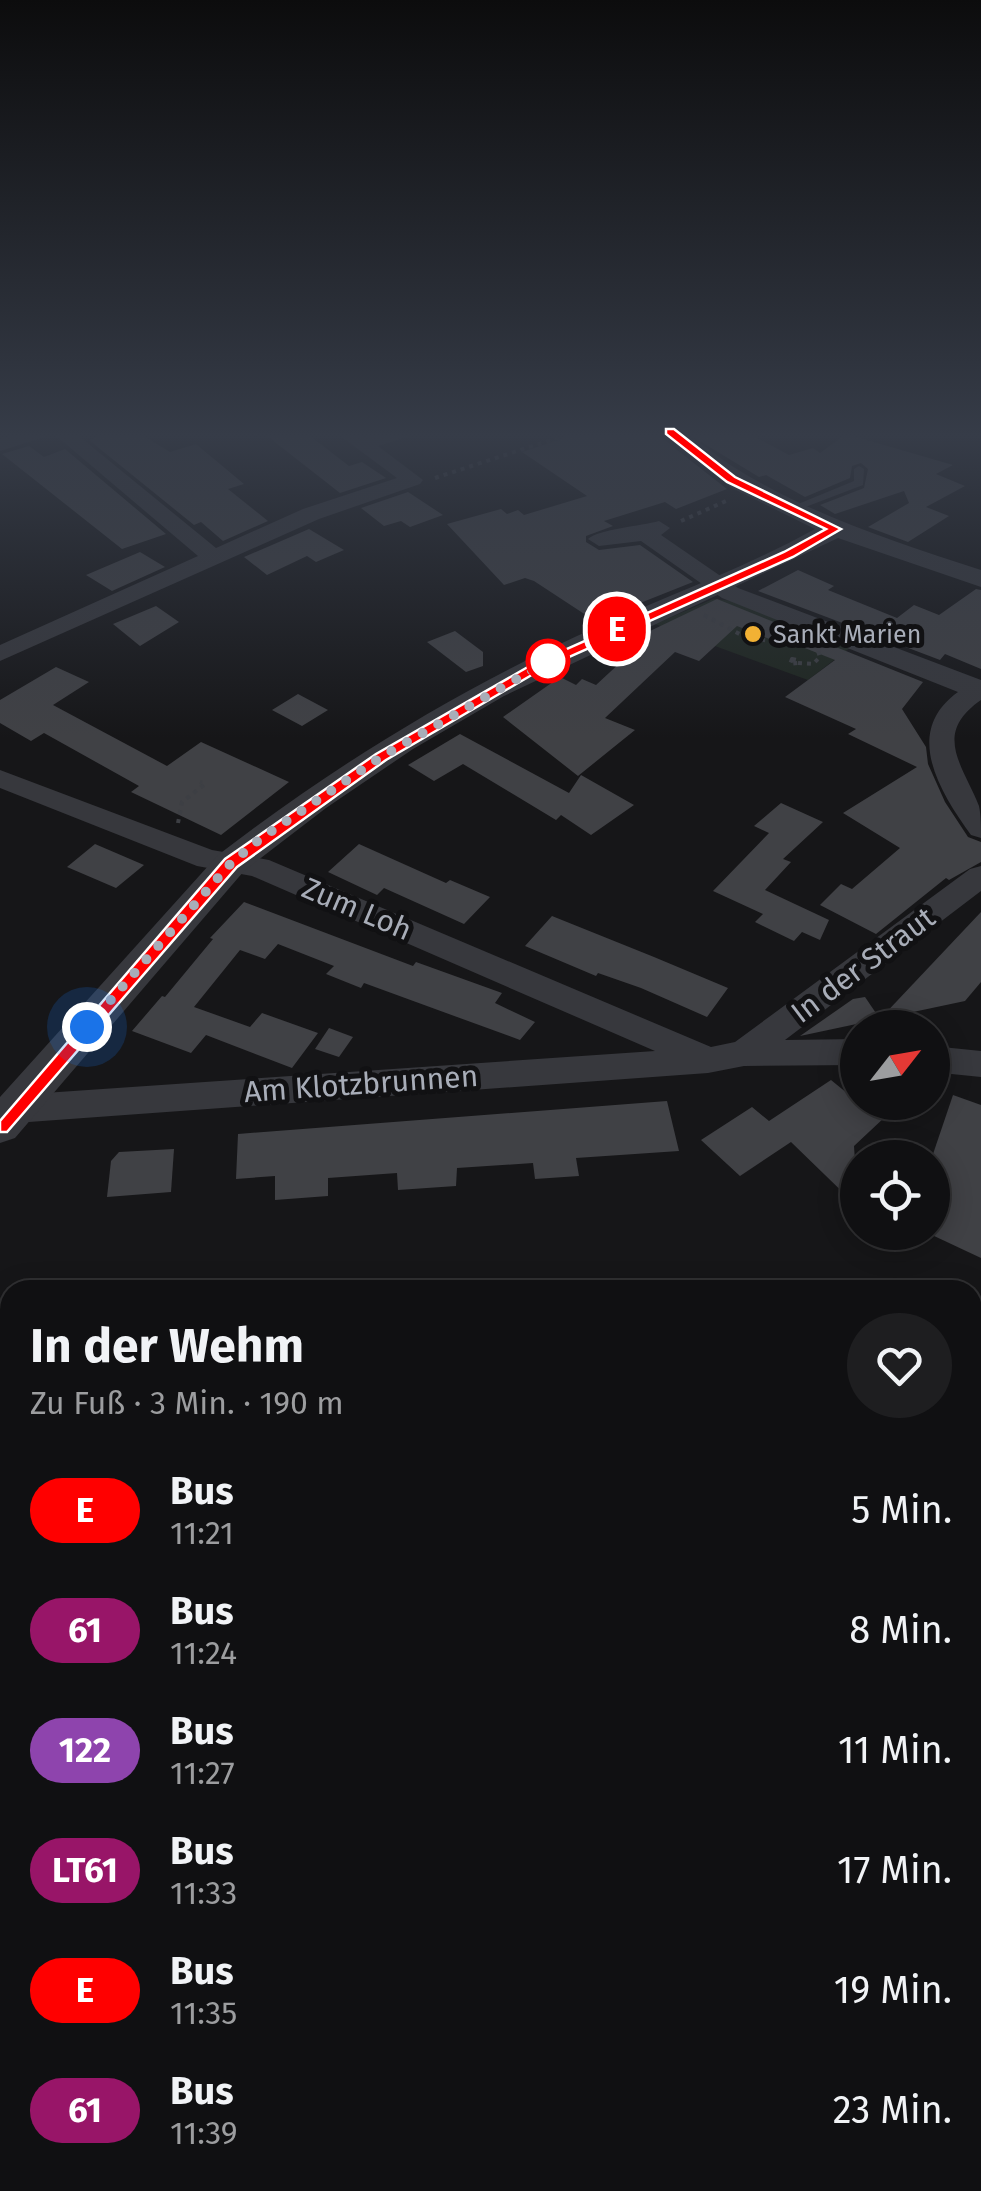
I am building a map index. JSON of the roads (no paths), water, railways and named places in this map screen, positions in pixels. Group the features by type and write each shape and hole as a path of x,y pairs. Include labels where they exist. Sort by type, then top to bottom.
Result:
{"street":[{"path":"185,534 214,558"},
{"path":"0,654 266,534"},
{"path":"599,538 627,534"},
{"path":"655,534 704,592 979,690"},
{"path":"8,1118 231,863 348,779 481,697 587,642 824,534"},
{"path":"850,534 981,580"},
{"path":"979,690 948,714 943,738 953,788 981,829"},
{"name":"Zum Loh","path":"0,778 174,846 258,867 708,1060"},
{"name":"In der Straut","path":"744,1053 981,876"},
{"name":"Am Klotzbrunnen","path":"8,1118 708,1060 744,1053 840,1052"},
{"path":"950,1061 981,1064"}],"place":[{"name":"Sankt Marien","path":"753,634"}]}
